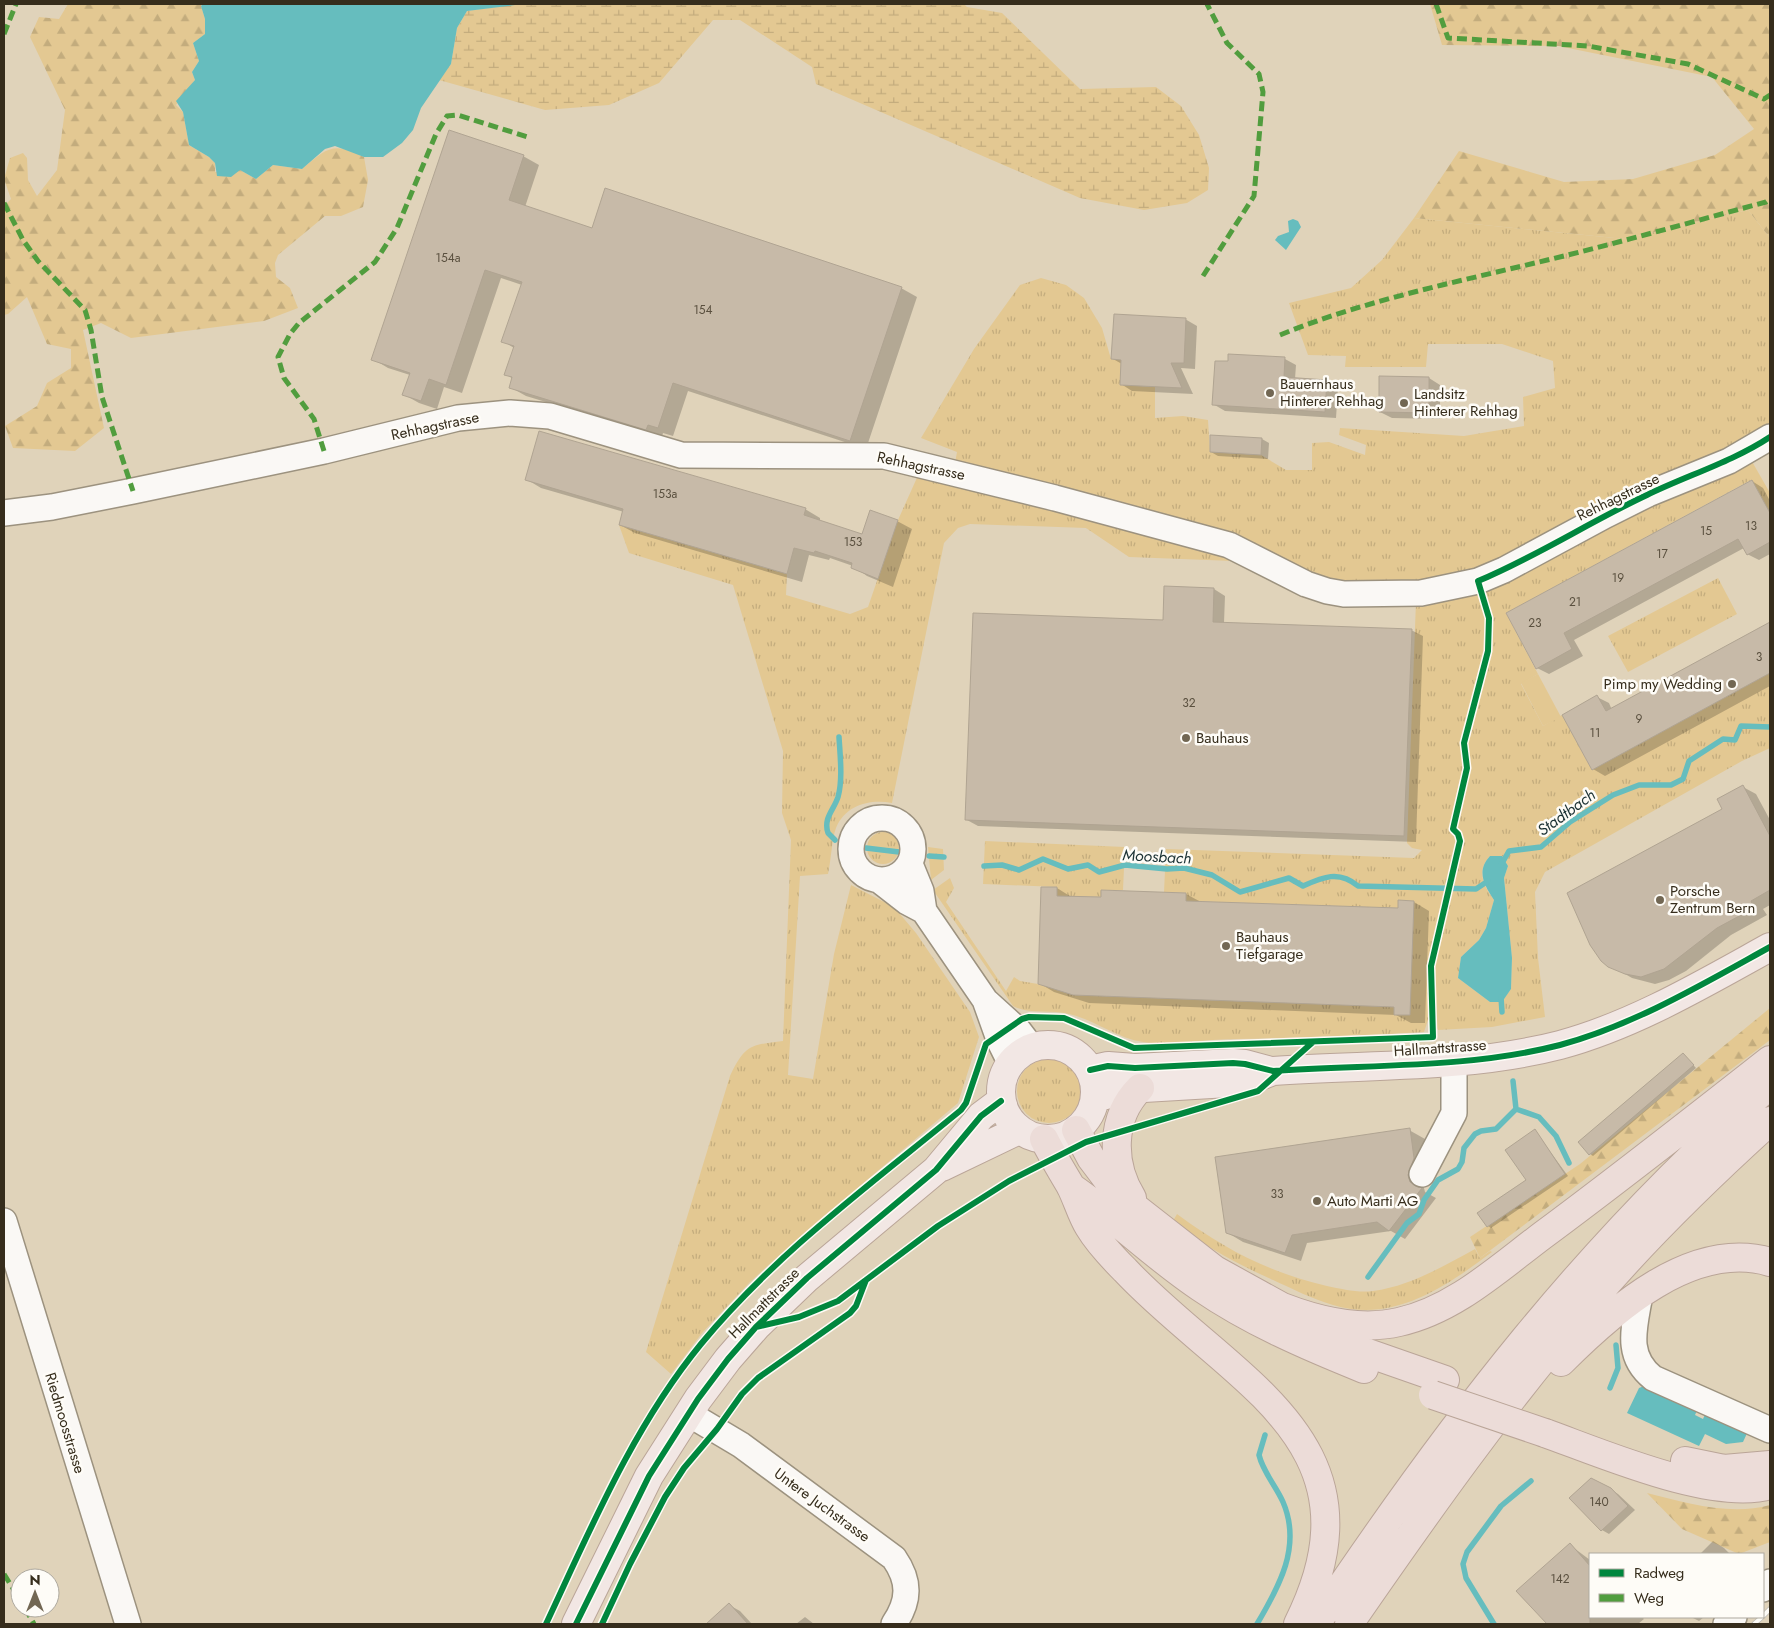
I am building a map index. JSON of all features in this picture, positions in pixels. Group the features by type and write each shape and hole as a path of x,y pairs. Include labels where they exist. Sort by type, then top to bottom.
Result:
{"highway":[{"path":"1270,1302 1305,1316 1361,1325 1398,1322 1436,1310 1468,1291 1562,1221 1770,1060"},
{"path":"1316,1624 1446,1438 1536,1323 1644,1203 1770,1084"},
{"path":"1138,1208 1126,1188 1116,1156 1124,1110 1140,1088"},
{"path":"1349,1624 1468,1455 1552,1348 1630,1258 1699,1187 1770,1121"},
{"path":"1076,1130 1105,1179 1119,1195 1138,1208 1194,1255 1235,1283 1270,1302 1362,1351 1439,1388"},
{"path":"1031,1135 1070,1186 1089,1227 1124,1270 1175,1318 1256,1387 1291,1426 1305,1448 1320,1487 1324,1506 1326,1538 1319,1576 1298,1624"},
{"path":"1070,1186 1104,1210 1171,1267 1231,1306 1307,1346 1551,1426 1705,1485 1740,1489 1770,1485"},
{"path":"1468,1455 1591,1332 1640,1294 1674,1275 1706,1263 1743,1257 1770,1262"},
{"path":"1551,1426 1709,1467 1737,1469 1770,1465"}],"main road":[{"name":"Hallmattstrasse","path":"1090,1070 1113,1066 1135,1068 1233,1063 1273,1071 1454,1061 1541,1049 1603,1031 1677,996 1770,947"},
{"path":"1031,1135 1006,1114 1001,1101 1002,1080 1021,1056 1051,1046 1063,1048 1084,1061 1090,1070 1095,1098 1091,1112 1076,1130"},
{"name":"Hallmattstrasse","path":"1095,1098 1114,1091 1140,1088 1245,1082 1273,1071"},
{"name":"Hallmattstrasse","path":"576,1624 636,1500 662,1454 728,1359 756,1327 814,1272 936,1170 981,1116 1001,1101"},
{"name":"Hallmattstrasse","path":"936,1170 1031,1135 1060,1137 1076,1130"}],"street":[{"name":"Rehhagstrasse","path":"4,513 52,507 324,451 458,418 510,413 550,416 681,455 884,456 1046,495 1228,545 1306,584 1327,591 1344,594 1421,593 1478,581 1504,570 1648,494 1729,461 1770,437"},
{"path":"880,881 900,875 910,864 912,858 913,844 908,831 902,824 885,818 868,821 855,833 850,851 852,860 861,873 880,881 908,902 924,911"},
{"path":"910,864 921,891 924,911 984,1000 1020,1031 1021,1056"},
{"path":"1422,1174 1454,1113 1454,1061"},
{"name":"Riedmoosstrasse","path":"4,1221 128,1624"},
{"path":"1640,1294 1634,1334 1634,1354 1642,1370 1653,1378 1770,1430"},
{"name":"Untere Juchstrasse","path":"688,1414 741,1445 894,1558 903,1572 906,1591 903,1611 894,1624"}],"green space":[{"path":"68,4 203,4 201,6 205,19 205,34 193,43 199,61 192,72 195,80 176,105 183,112 189,145 209,157 215,163 215,172 240,170 256,179 273,165 302,169 324,152 337,148 345,149 364,157 368,180 363,207 341,216 325,216 278,255 275,263 276,277 290,288 298,308 264,321 131,338 101,323 83,330 104,428 75,451 13,448 5,426 37,406 47,383 71,368 71,349 47,344 27,297 8,314 4,315 4,206 11,199 4,179 10,158 23,153 27,158 28,180 37,196 57,170 65,110 30,37 39,17 59,19"},
{"path":"515,4 964,4 967,7 1002,13 1080,89 1156,87 1181,106 1199,135 1209,168 1208,190 1187,203 1144,210 1080,198 816,84 812,67 740,20 713,20 659,83 609,105 545,110 439,80 451,64 457,28 467,11"},
{"path":"1430,4 1770,4 1770,238 1748,210 1625,239 1414,218 1459,151 1564,182 1633,179 1715,155 1754,129 1712,77 1558,46 1442,45"},
{"path":"1748,210 1770,238 1770,427 1481,576 1430,585 1326,582 955,463 957,452 921,438 974,349 1020,285 1041,278 1066,285 1084,298 1102,328 1111,359 1121,360 1120,385 1155,387 1155,418 1183,416 1208,420 1210,452 1261,455 1286,470 1312,470 1312,443 1329,442 1365,455 1366,445 1339,435 1340,428 1464,436 1524,426 1523,397 1555,388 1553,361 1502,344 1428,344 1426,367 1345,367 1346,356 1308,355 1289,303 1351,288 1382,260 1414,218 1625,239"},
{"path":"1750,458 1770,493 1770,513 1751,480 1506,613 1538,674 1521,684 1543,726 1562,715 1592,770 1770,673 1770,748 1742,761 1545,872 1535,892 1538,958 1545,1017 1492,1027 1438,1030 1429,1017 1424,1032 1164,1043 1133,1040 1088,1020 1069,1014 1019,1009 1013,1006 933,890 950,878 954,888 946,902 1006,991 1014,977 1020,981 1038,984 1073,995 1394,1007 1394,1015 1409,1015 1414,901 1398,900 1398,908 1186,901 1186,893 1164,892 1166,849 1414,858 1422,850 1412,848 1407,843 1416,601 1323,602 1233,561 1129,557 1086,528 970,524 958,528 944,543 892,803 868,803 853,808 846,813 836,828 828,874 800,876 788,1075 813,1079 834,954 851,885 894,907 916,933 970,1012 979,1037 958,1103 795,1241 750,1282 702,1333 671,1374 646,1352 730,1076 740,1058 750,1048 783,1041 791,840 782,813 783,751 733,585 629,553 619,525 787,574 786,595 850,614 868,607 898,520 920,471 1004,491 1177,537 1229,553 1313,593 1332,598 1357,600 1427,599 1474,589 1532,565 1628,511","holes":["1490,856 1502,856 1508,866 1504,878 1512,958 1511,989 1501,1002 1490,1002 1458,978 1461,957 1479,940 1486,928 1494,900 1484,883 1483,867"]},
{"path":"1718,578 1737,614 1628,672 1608,636"},
{"path":"1538,674 1561,717 1543,726 1521,683"},
{"path":"883,832 895,836 899,848 895,860 883,864 871,860 867,848 871,836"},
{"path":"985,841 1125,847 1123,890 1101,890 1101,897 1057,896 1057,887 983,884"},
{"path":"928,847 943,849 944,870 931,880"},
{"path":"1770,1008 1770,1040 1480,1258 1470,1237 1580,1164"},
{"path":"1043,1059 1055,1059 1072,1068 1079,1079 1081,1091 1079,1103 1072,1114 1055,1123 1043,1123 1031,1118 1022,1109 1017,1097 1017,1085 1022,1073 1031,1064"},
{"path":"1177,1214 1230,1249 1267,1267 1327,1286 1356,1291 1373,1291 1400,1285 1425,1275 1475,1249 1480,1258 1490,1251 1492,1252 1438,1289 1418,1298 1398,1306 1377,1310 1355,1310 1310,1297 1233,1261 1197,1239 1173,1221"},
{"path":"1647,1493 1724,1509 1755,1508 1770,1505 1770,1542 1742,1553 1737,1553 1682,1529"}],"water":[{"path":"203,4 515,5 467,11 457,28 451,64 421,108 413,130 402,143 383,157 364,157 335,146 325,149 302,169 273,165 256,179 240,170 231,177 217,176 215,163 209,157 189,145 183,112 176,101 195,80 192,72 199,61 193,43 205,34 205,19 201,6"},
{"path":"1293,219 1298,221 1301,227 1286,250 1275,240 1278,236 1289,232 1288,221"},
{"path":"1490,856 1502,856 1508,866 1504,878 1512,958 1511,989 1502,1002 1490,1002 1458,978 1461,957 1479,940 1486,928 1494,900 1487,889 1482,873 1483,867"},
{"path":"1649,1384 1699,1406 1695,1415 1703,1419 1707,1410 1749,1429 1743,1442 1726,1444 1705,1434 1699,1446 1627,1413 1639,1388"}],"building":[{"path":"449,130 524,155 509,200 592,228 605,188 902,287 850,441 673,383 658,428 648,425 646,430 509,388 512,377 504,375 514,346 501,342 522,282 485,270 446,385 429,379 421,401 402,395 410,373 371,360"},
{"path":"1114,314 1186,318 1184,363 1171,363 1182,388 1120,385 1121,360 1111,359"},
{"name":"Bauernhaus Hinterer Rehhag","path":"1228,354 1285,357 1284,377 1327,380 1325,412 1212,405 1215,361 1228,361"},
{"name":"Landsitz Hinterer Rehhag","path":"1379,376 1429,377 1429,413 1379,412"},
{"path":"539,431 806,508 804,515 862,534 870,510 898,520 878,579 851,568 852,563 815,551 814,553 794,548 787,574 619,525 623,509 525,480"},
{"path":"1210,435 1262,438 1261,455 1210,452"},
{"path":"1752,480 1770,513 1770,542 1747,555 1738,539 1564,633 1572,649 1536,669 1506,613"},
{"path":"1164,586 1214,588 1213,622 1412,629 1404,836 965,820 973,613 1163,620"},
{"path":"1770,622 1770,673 1592,770 1562,715 1597,695 1606,711"},
{"name":"Porsche Zentrum Bern","path":"1743,785 1770,836 1770,890 1751,901 1754,908 1717,928 1664,969 1641,977 1625,974 1608,967 1601,961 1590,945 1567,893 1722,809 1717,799"},
{"name":"Bauhaus Tiefgarage","path":"1041,887 1057,887 1057,896 1101,897 1101,890 1186,893 1186,901 1398,908 1398,900 1414,901 1410,1015 1394,1015 1394,1007 1073,995 1038,984"},
{"path":"1683,1053 1694,1065 1589,1155 1578,1142"},
{"name":"Auto Marti AG","path":"1410,1128 1414,1158 1408,1175 1410,1182 1422,1188 1389,1231 1377,1222 1292,1235 1285,1253 1226,1233 1215,1157"},
{"path":"1535,1129 1565,1174 1487,1227 1477,1213 1526,1180 1505,1150"},
{"path":"1591,1478 1611,1488 1628,1506 1601,1531 1569,1498"},
{"path":"1570,1543 1589,1565 1590,1624 1547,1624 1516,1591"},
{"path":"729,1603 748,1624 706,1624"}],"waterway":[{"name":"Stadtbach","path":"1501,865 1509,851 1541,847 1570,822 1613,795 1639,785 1671,785 1683,779 1689,761 1723,739 1735,740 1741,726 1770,727"},
{"name":"Moosbach","path":"835,840 828,833 827,823 840,790 839,737"},
{"name":"Moosbach","path":"866,848 899,852"},
{"name":"Moosbach","path":"929,856 944,857"},
{"name":"Moosbach","path":"984,866 1002,865 1019,870 1043,859 1068,869 1088,865 1099,872 1125,865 1167,869 1184,868 1212,875 1240,892 1289,878 1303,886 1324,878 1338,877 1351,881 1358,886 1476,889 1488,881"},
{"name":"Stadtbach","path":"1501,997 1502,1012"},
{"name":"Stadtbach","path":"1368,1277 1407,1223 1419,1214 1424,1200 1438,1180 1458,1169 1462,1162 1464,1148 1475,1134 1481,1131 1496,1129 1516,1109 1513,1081"},
{"path":"1516,1109 1539,1117 1556,1136 1569,1163"},
{"path":"1610,1388 1618,1368 1616,1345"},
{"path":"1257,1624 1280,1581 1289,1550 1290,1534 1283,1502 1263,1467 1259,1455 1265,1435"},
{"path":"1494,1624 1466,1578 1463,1564 1467,1552 1501,1506 1531,1481"}],"railway":[{"path":"1764,1615 1770,1609"},
{"path":"1754,1624 1761,1618"}],"marked path":[{"path":"4,34 16,4"},
{"path":"1203,276 1254,196 1263,92 1259,74 1227,43 1207,4"},
{"path":"1436,4 1448,38 1588,46 1688,64 1764,99 1770,95"},
{"path":"324,451 314,419 284,378 278,357 290,334 299,323 375,262 397,228 436,134 447,116 458,115 528,137"},
{"path":"1280,335 1375,302 1567,255 1766,202 1770,199"},
{"path":"4,203 23,240 38,261 85,310 91,330 102,397 133,491"},
{"path":"4,1574 10,1584"},
{"path":"31,1618 34,1624"}],"cycle path":[{"path":"546,1624 597,1515 634,1444 654,1409 701,1344 760,1280 792,1250 961,1110 966,1103 986,1044 1022,1019 1029,1017 1064,1018 1134,1048 1433,1037 1431,966 1460,841 1458,834 1453,829 1467,768 1464,743 1488,651 1489,618 1478,581 1500,572 1625,505 1741,454 1770,437"},
{"path":"1090,1070 1108,1066 1135,1068 1233,1063 1273,1071 1453,1062 1525,1053 1588,1037 1641,1015 1694,989 1770,947"},
{"path":"756,1327 799,1317 838,1301 938,1226 1009,1181 1086,1142 1258,1091 1313,1042"},
{"path":"576,1624 649,1476 698,1399 728,1359 756,1327 807,1278 936,1170 981,1116 1001,1101"},
{"path":"602,1624 630,1564 665,1497 684,1468 717,1429 742,1394 758,1378 850,1313 856,1306 866,1280"}],"place":[{"name":"Bauernhaus Hinterer Rehhag","path":"1270,393"},
{"name":"Landsitz Hinterer Rehhag","path":"1404,403"},
{"name":"Pimp my Wedding","path":"1732,684"},
{"name":"Bauhaus","path":"1186,738"},
{"name":"Porsche Zentrum Bern","path":"1660,900"},
{"name":"Bauhaus Tiefgarage","path":"1226,946"},
{"name":"Auto Marti AG","path":"1317,1201"}]}
